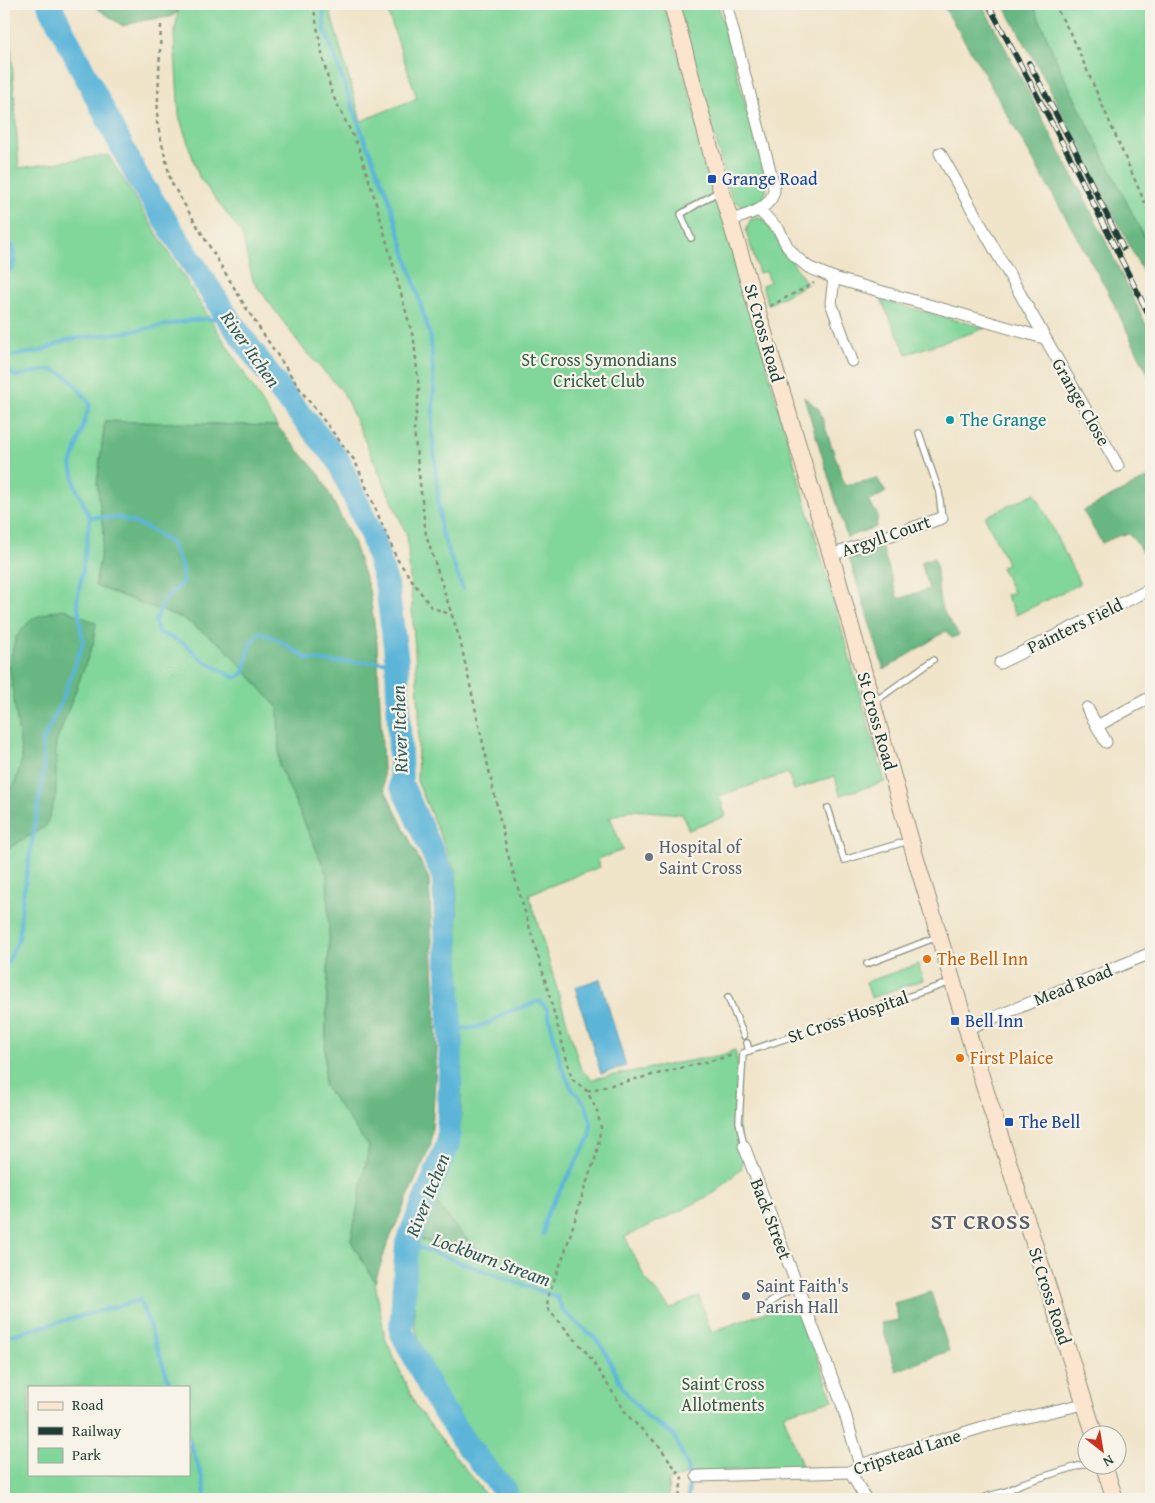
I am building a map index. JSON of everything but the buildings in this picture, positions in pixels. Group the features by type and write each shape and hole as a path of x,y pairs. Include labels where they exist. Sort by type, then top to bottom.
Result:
{"main road":[{"name":"St Cross Road","path":"672,4 721,190 830,555 910,840 966,1029 1091,1426"},
{"path":"1107,1476 1115,1499"}],"street":[{"path":"726,4 774,191 766,204 759,210 731,220"},
{"path":"940,153 1044,338"},
{"path":"759,210 779,230 787,246 795,256 808,267 834,278 1044,338"},
{"path":"834,278 831,302 852,361"},
{"name":"Grange Close","path":"1044,338 1118,466"},
{"name":"Argyll Court","path":"830,555 942,518"},
{"name":"Painters Field","path":"1000,663 1151,589"},
{"path":"1097,726 1151,698"},
{"path":"1087,708 1106,742"},
{"name":"Mead Road","path":"966,1029 1151,953"},
{"name":"Back Street","path":"744,1146 842,1404 855,1468 866,1499"},
{"name":"Cripstead Lane","path":"697,1476 855,1468 983,1427 1084,1404"}],"lane":[{"path":"691,238 681,214 721,190"},
{"path":"919,433 940,492 942,518"},
{"path":"872,702 933,660"},
{"path":"828,808 844,860 910,840"},
{"path":"867,964 939,937"},
{"name":"St Cross Hospital","path":"746,1052 953,982"},
{"path":"728,997 744,1036"},
{"name":"Back Street","path":"744,1146 739,1122 747,1044"},
{"path":"765,1306 773,1302 784,1292 797,1287"},
{"path":"978,1499 1078,1466"}],"path":[{"path":"313,4 323,59 332,94 358,146 375,199 414,341 419,389 414,431 426,535 462,650 507,851 572,1079 587,1091 597,1111 601,1127 596,1156 548,1296 547,1308 587,1353 628,1416 660,1447 682,1478 679,1499"},
{"path":"1054,4 1073,38 1151,217"},
{"path":"161,24 157,122 171,182 259,327 302,392 355,461 397,559 431,607 452,615"},
{"path":"765,309 820,280 823,273"},
{"path":"587,1091 746,1052"}],"green space":[{"path":"4,4 10,4 19,168 108,155 277,426 105,421 97,483 104,536 95,586 184,618 223,645 278,708 279,765 327,874 329,939 324,1085 369,1147 351,1241 375,1282 385,1338 417,1408 489,1499 4,1499"},
{"path":"91,4 173,4 178,12 171,17 145,20 123,26"},
{"path":"173,4 328,4 361,121 417,98 385,4 664,4 885,782 840,795 835,776 794,790 788,773 719,796 726,816 689,830 682,814 630,810 609,818 623,850 598,859 600,867 529,894 581,1070 592,1079 721,1055 735,1050 739,1068 737,1120 744,1152 741,1169 716,1192 625,1237 645,1278 670,1309 699,1296 711,1332 797,1301 833,1400 783,1414 802,1466 691,1473 668,1481 669,1499 517,1499 503,1474 468,1432 431,1372 420,1345 414,1323 416,1238 487,1258 458,1230 434,1200 456,1153 461,1118 462,1046 456,873 417,781 419,710 407,535 343,392 305,351 253,281 242,234 199,177 179,116 174,36 178,12"},
{"path":"678,4 718,4 767,184 762,200 756,205 748,207 732,200"},
{"path":"942,4 982,4 1088,205 1151,335 1151,380 1107,290 978,63"},
{"path":"1003,4 1033,4 1061,71 1151,251 1151,288 1042,74"},
{"path":"1033,4 1151,4 1151,251 1061,71"},
{"path":"759,217 765,221 807,284 768,305 762,285 770,282 766,271 759,273 746,231 750,220"},
{"path":"881,300 986,328 907,354"},
{"path":"804,397 819,409 845,486 877,478 886,492 869,502 878,515 876,527 847,537"},
{"path":"105,421 277,426 320,475 352,539 369,589 377,643 384,788 429,879 437,1048 431,1144 387,1245 375,1282 351,1241 369,1147 324,1085 329,939 327,874 279,765 278,708 223,646 184,619 95,586 104,536 97,484"},
{"path":"1151,476 1151,566 1135,541 1128,534 1120,535 1102,543 1083,511"},
{"path":"1035,493 1080,584 1016,615 1006,595 1013,592 1001,567 1007,563 985,517"},
{"path":"882,547 898,599 929,589 921,562 934,558 941,605 959,635 952,638 946,631 884,670 849,557"},
{"path":"64,609 96,623 93,644 56,743 56,796 46,826 4,851 4,797 15,783 22,759 9,664 16,637 31,619"},
{"path":"918,964 923,980 871,998 866,982"},
{"path":"434,1200 458,1230 488,1258 416,1238"},
{"path":"931,1292 949,1351 896,1371 881,1323 899,1320 894,1303"}],"water":[{"path":"600,979 626,1066 601,1074 575,987"}],"waterway":[{"name":"River Itchen","path":"49,4 138,178 228,318 284,395 338,460 372,536 387,586 397,662 401,784 444,877 451,1046 448,1144 407,1243 401,1331 437,1401 465,1443 505,1491 508,1499"},
{"path":"323,4 324,28 364,138 388,196 431,339 434,389 432,427 441,531 463,589"},
{"path":"4,252 4,262"},
{"path":"4,357 41,351 66,340 140,330 191,320 228,318"},
{"path":"4,367 15,376 47,370 63,374 74,383 90,404 71,465 76,488 90,517 77,601 83,643 62,701 42,742 44,770 22,902 19,938 4,970"},
{"path":"90,517 121,518 148,528 171,543 182,567 183,582 163,601 155,621 158,632 183,643 204,661 235,678 244,673 250,644 260,632 280,641 308,659 332,662 397,662"},
{"path":"4,996 4,1005"},
{"path":"450,1029 474,1028 489,1023 508,1012 540,1001 547,1009 562,1069 572,1089 586,1105 591,1123 590,1137 546,1215 543,1234"},
{"name":"Lockburn Stream","path":"407,1243 557,1297 563,1311 595,1338 603,1348 624,1390 647,1417 674,1435 687,1465 688,1499"},
{"path":"4,1337 140,1300 171,1386"},
{"path":"190,1442 202,1477 206,1499"}],"railway":[{"path":"988,4 1070,157 1151,319"},
{"path":"1029,63 1076,152 1123,248"}],"place":[{"name":"Grange Road","path":"712,179"},
{"name":"The Grange","path":"950,420"},
{"name":"Hospital of Saint Cross","path":"649,857"},
{"name":"The Bell Inn","path":"927,959"},
{"name":"Bell Inn","path":"955,1021"},
{"name":"First Plaice","path":"960,1058"},
{"name":"The Bell","path":"1009,1122"},
{"name":"Saint Faith's Parish Hall","path":"746,1296"}],"district":[{"name":"ST CROSS","path":"981,1221"}],"park label":[{"name":"St Cross Symondians Cricket Club","path":"599,370"},
{"name":"Saint Cross Allotments","path":"723,1394"}]}
